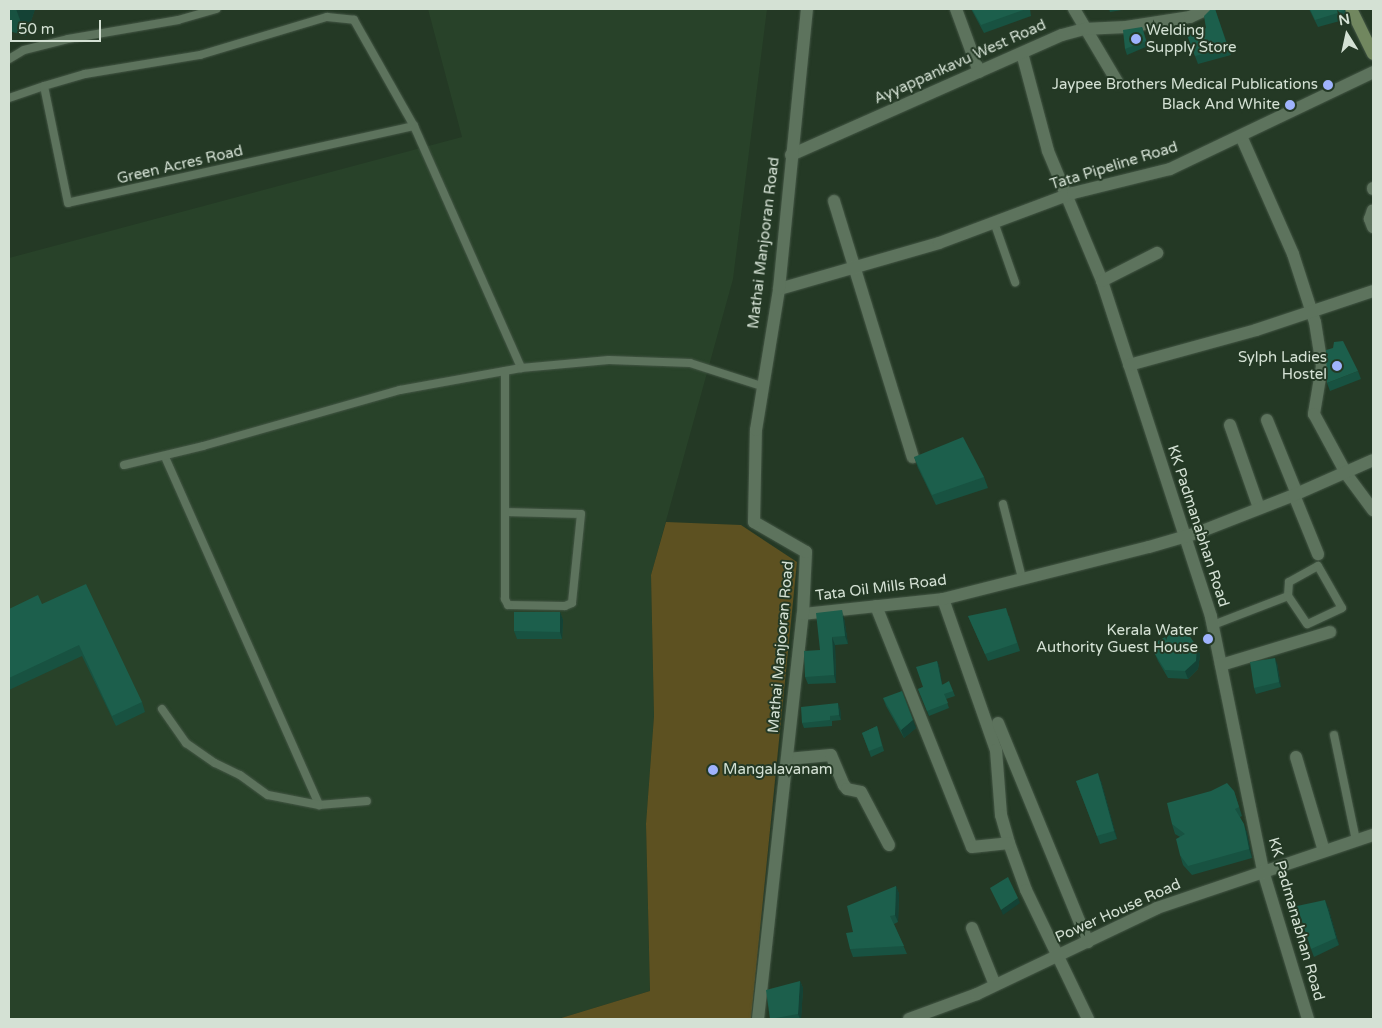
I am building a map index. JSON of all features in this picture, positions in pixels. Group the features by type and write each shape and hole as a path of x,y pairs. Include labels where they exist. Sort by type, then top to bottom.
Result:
{"main road":[{"path":"1350,9 1373,54"}],"street":[{"name":"Mathai Manjooran Road","path":"758,1019 803,614 806,552 754,522 761,386 779,289 807,9"},
{"path":"956,9 979,72"},
{"path":"1074,9 1084,29 1118,83"},
{"name":"Ayyappankavu West Road","path":"791,155 1022,53 1084,29 1126,27 1190,17 1207,9"},
{"name":"KK Padmanabhan Road","path":"1022,53 1048,150 1102,281 1182,536 1213,626 1263,871 1308,1019"},
{"name":"Tata Pipeline Road","path":"779,289 939,243 1067,196 1170,169 1373,72"},
{"path":"1241,136 1293,254 1312,311 1322,366 1314,414 1347,474 1373,510"},
{"path":"834,201 913,457"},
{"path":"1373,210 1370,219 1373,227"},
{"path":"1102,281 1157,253"},
{"path":"1129,365 1373,291"},
{"path":"1267,420 1318,554"},
{"path":"1230,425 1259,508"},
{"name":"Tata Oil Mills Road","path":"803,614 943,599 1197,533 1347,474 1373,460"},
{"path":"943,599 995,728 1088,942"},
{"path":"876,606 972,847 1009,843"},
{"path":"1221,665 1330,632"},
{"path":"995,728 1001,815 1009,843 1057,957 1088,1019"},
{"path":"787,759 831,755 844,785 847,789 861,792 889,844"},
{"path":"1296,757 1324,851"},
{"name":"Power House Road","path":"909,1019 995,985 1157,908 1373,835"},
{"path":"972,928 995,985"}],"lane":[{"path":"9,59 24,50 73,38 178,20 216,9"},
{"path":"9,98 85,74 200,55 327,17 354,20 414,126 522,368"},
{"name":"Green Acres Road","path":"44,86 68,203 414,126"},
{"path":"994,222 1015,282"},
{"path":"124,465 165,457 400,390 522,368 608,360 690,363 761,386"},
{"path":"505,371 505,512 505,599 508,605 565,606 572,603 581,514 505,512"},
{"path":"165,457 319,805"},
{"path":"1003,504 1022,578"},
{"path":"1318,566 1342,608 1308,624 1288,596 1289,582 1318,566"},
{"path":"1213,626 1288,596"},
{"path":"162,709 186,743 215,763 240,775 268,795 319,805 367,802"},
{"path":"1334,735 1356,840"}],"shaded area":[{"path":"428,9 767,9 733,279 651,575 654,716 646,824 650,991 558,1019 9,1019 9,258 462,137"},
{"name":"Mangalavanam","path":"666,522 741,525 797,562 751,1019 558,1019 650,991 646,824 654,716 651,575"}],"building":[{"path":"972,9 1026,9 981,25"},
{"path":"1211,9 1215,9 1228,48 1195,56 1187,35 1206,28 1204,16"},
{"path":"1310,9 1344,9 1344,11 1315,20"},
{"name":"Welding Supply Store","path":"1142,27 1146,41 1125,49 1123,30"},
{"path":"1343,341 1358,371 1327,383 1326,350 1333,348 1334,342"},
{"path":"963,437 984,477 932,495 914,457"},
{"path":"86,584 142,702 112,716 79,645 9,678 9,609 38,595 42,604"},
{"path":"1006,608 1017,643 985,654 968,616"},
{"path":"842,610 845,636 832,637 834,675 805,677 804,651 820,650 816,613"},
{"path":"514,612 560,612 560,632 514,631"},
{"path":"1176,631 1189,635 1197,647 1196,661 1185,671 1165,670 1155,654 1158,641"},
{"path":"1275,658 1279,682 1254,688 1250,662"},
{"path":"937,661 942,685 949,681 953,691 944,694 948,703 927,711 918,689 923,687 916,667"},
{"path":"902,691 913,720 901,730 883,698"},
{"path":"838,703 839,715 830,716 830,720 802,723 801,707"},
{"path":"877,726 882,746 869,751 862,733"},
{"path":"1098,773 1114,831 1097,836 1076,781"},
{"path":"1227,783 1234,791 1239,807 1235,809 1244,824 1249,849 1188,866 1180,855 1176,839 1185,834 1172,824 1167,803 1211,791"},
{"path":"1008,877 1018,898 1001,910 990,888"},
{"path":"896,886 895,915 890,916 904,946 850,949 846,933 853,932 847,906"},
{"path":"1325,900 1336,938 1311,949 1297,906"},
{"path":"800,981 798,1014 770,1019 766,990"}],"place":[{"name":"Welding Supply Store","path":"1136,39"},
{"name":"Jaypee Brothers Medical Publications","path":"1328,85"},
{"name":"Black And White","path":"1290,105"},
{"name":"Sylph Ladies Hostel","path":"1337,366"},
{"name":"Kerala Water Authority Guest House","path":"1208,639"},
{"name":"Mangalavanam","path":"713,770"}]}
